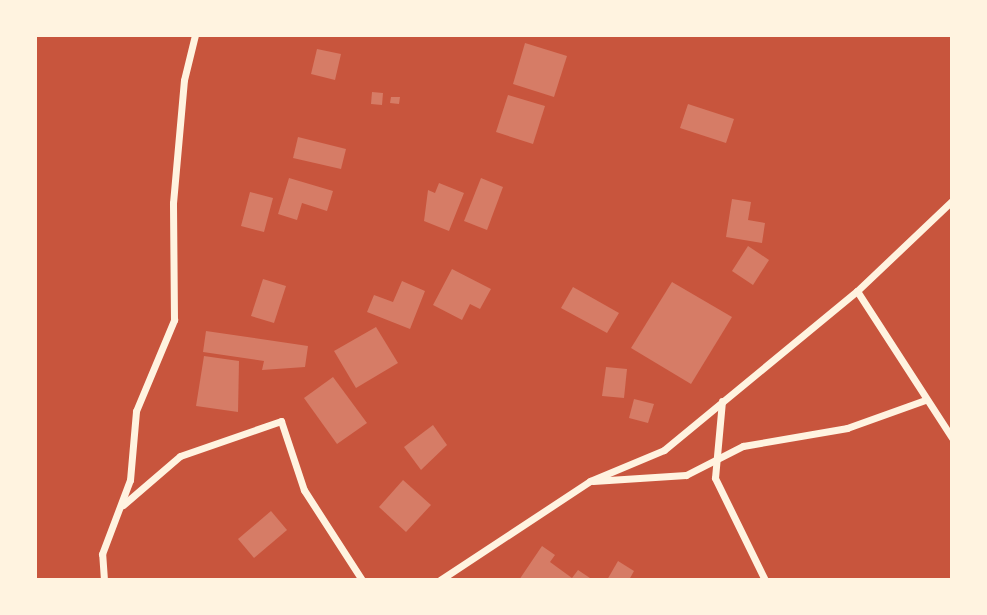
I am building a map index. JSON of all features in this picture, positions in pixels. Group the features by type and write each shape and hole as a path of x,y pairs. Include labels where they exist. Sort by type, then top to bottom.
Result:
{"street":[{"path":"104,580 102,554 122,506 138,439 136,411 174,320 173,203 184,80 195,35"},
{"path":"440,580 590,481 664,450 857,291 952,201"},
{"path":"857,291 952,438"},
{"path":"722,400 715,478 765,580"},
{"path":"590,481 645,482 686,475 743,446 847,428 925,400"},
{"path":"122,506 180,456 281,421 304,490 362,580"}],"building":[{"path":"525,43 567,56 554,97 513,84"},
{"path":"317,49 341,54 335,80 311,74"},
{"path":"372,92 383,93 382,105 371,104"},
{"path":"508,95 545,106 533,144 496,132"},
{"path":"391,97 400,97 399,104 390,103"},
{"path":"688,104 734,119 726,143 680,128"},
{"path":"298,137 346,149 341,169 293,158"},
{"path":"289,178 333,191 327,211 302,203 297,220 278,214"},
{"path":"481,178 503,187 487,230 464,221"},
{"path":"439,183 464,193 449,231 424,221 428,190 435,193"},
{"path":"250,192 273,198 264,232 241,226"},
{"path":"732,199 751,202 748,220 765,223 762,243 726,237"},
{"path":"748,246 769,260 753,285 732,271"},
{"path":"452,269 491,289 480,309 470,304 462,320 433,305"},
{"path":"263,279 286,286 274,323 251,316"},
{"path":"402,281 425,291 410,329 367,312 374,295 393,302"},
{"path":"672,282 732,317 691,384 631,348"},
{"path":"573,287 619,313 607,333 561,308"},
{"path":"376,327 398,363 356,388 334,351"},
{"path":"206,331 308,346 305,367 262,370 264,361 203,352"},
{"path":"204,356 239,361 238,412 196,406"},
{"path":"606,367 627,369 624,398 602,396"},
{"path":"333,377 367,423 337,444 304,398"},
{"path":"634,399 654,404 648,423 629,418"},
{"path":"433,425 447,445 421,470 404,447"},
{"path":"403,480 431,505 406,532 379,507"},
{"path":"271,511 287,530 254,558 238,539"},
{"path":"542,546 555,555 550,562 572,578 578,570 593,580 519,580"},
{"path":"618,561 634,571 629,580 607,580"}]}
